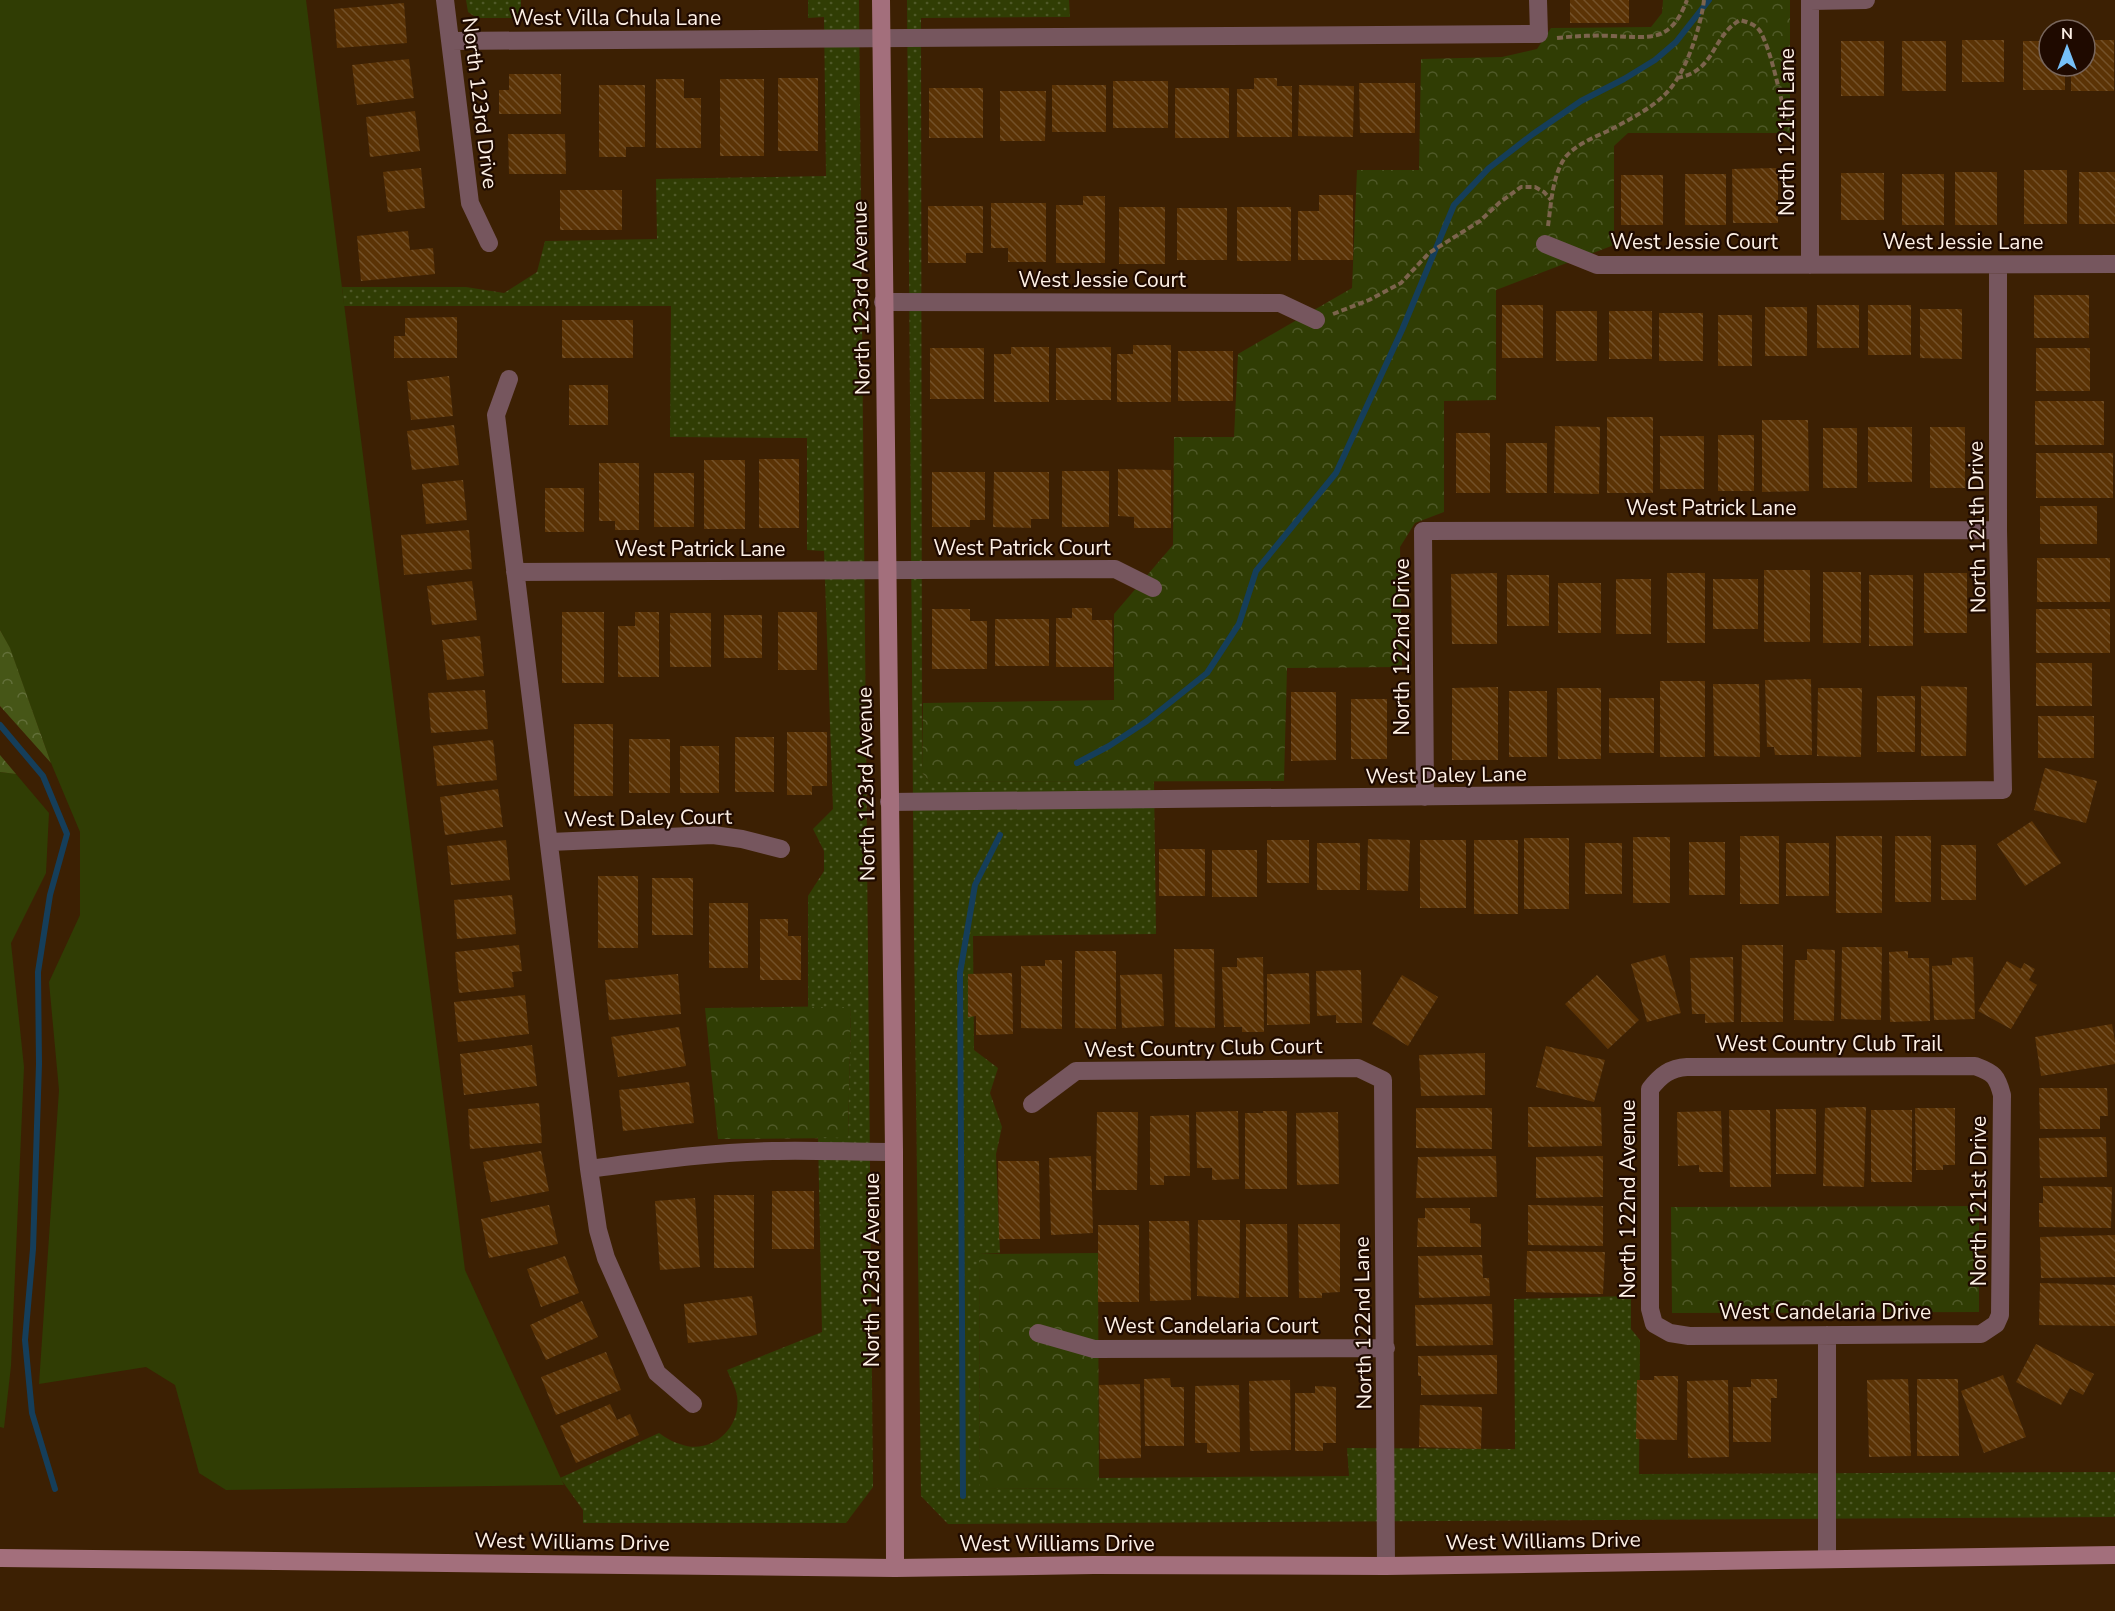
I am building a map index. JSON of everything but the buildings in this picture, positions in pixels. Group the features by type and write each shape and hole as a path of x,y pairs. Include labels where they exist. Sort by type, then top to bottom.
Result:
{"main road":[{"name":"North 123rd Avenue","path":"881,0 894,1152 895,1568"},
{"name":"West Williams Drive","path":"0,1558 895,1568 1094,1565 1386,1566 2115,1555"}],"street":[{"name":"North 123rd Drive","path":"445,0 470,203 489,243"},
{"path":"1538,0 1539,34"},
{"path":"1810,1 1866,0"},
{"name":"North 121th Lane","path":"1810,1 1810,265"},
{"name":"West Villa Chula Lane","path":"450,41 1539,34"},
{"name":"West Jessie Court","path":"1545,244 1597,265 1810,265"},
{"name":"West Jessie Lane","path":"1810,265 2115,264"},
{"name":"North 121th Drive","path":"1998,265 1998,530 2003,790"},
{"name":"West Jessie Court","path":"883,302 1280,303 1316,320"},
{"path":"509,379 496,415 598,1230 606,1258 657,1372 693,1404"},
{"name":"West Patrick Lane","path":"1423,531 1998,530"},
{"name":"North 122nd Drive","path":"1423,531 1425,798"},
{"name":"West Patrick Court","path":"886,570 1115,569 1153,588"},
{"name":"West Patrick Lane","path":"515,572 886,570"},
{"name":"West Daley Lane","path":"889,802 2003,790"},
{"name":"West Daley Court","path":"550,842 713,835 742,838 781,849"},
{"name":"West Country Club Trail","path":"1659,1077 1674,1068 1687,1067 1975,1065 1988,1070 1997,1078"},
{"name":"West Country Club Court","path":"1032,1104 1076,1071 1358,1068 1383,1080"},
{"name":"North 122nd Avenue","path":"1654,1324 1650,1309 1650,1089 1659,1077"},
{"name":"North 121st Drive","path":"1996,1324 2001,1315 2002,1095 1997,1078"},
{"name":"North 122nd Lane","path":"1383,1080 1386,1566"},
{"path":"589,1169 675,1157 729,1153 894,1152"},
{"name":"West Candelaria Drive","path":"1654,1324 1670,1333 1689,1336 1982,1334 1996,1324"},
{"name":"West Candelaria Court","path":"1038,1333 1094,1349 1386,1348"},
{"path":"1827,1335 1827,1558"}],"path":[{"path":"1539,34 1554,39 1585,35 1654,38 1671,27 1681,16 1687,0"},
{"path":"1545,244 1558,172 1564,160 1574,150 1650,106 1669,90 1697,36 1704,0"},
{"path":"1677,78 1690,76 1698,70 1713,53 1730,26 1740,20 1751,23 1759,29 1767,48 1787,122 1810,122"},
{"path":"1316,320 1369,300 1401,283 1429,253 1480,221 1521,187 1535,187 1544,192 1552,201"}],"green space":[{"path":"0,0 306,0 465,1270 564,1485 226,1490 199,1473 175,1385 146,1367 39,1384 59,1090 49,982 80,915 80,832 51,763 10,649 0,630"},
{"path":"466,0 521,0 521,18 477,18 468,12"},
{"path":"808,0 859,0 873,1487 846,1523 583,1523 583,1510 560,1478 659,1433 674,1442 692,1447 713,1443 722,1436 735,1419 736,1393 727,1370 822,1332 818,1137 848,1138 851,1007 808,1007 808,896 824,871 824,851 813,829 833,809 824,551 807,550 807,438 670,437 671,306 344,306 342,287 466,287 504,293 537,272 545,241 657,239 656,179 826,176 824,17 808,18"},
{"path":"907,0 1069,0 1070,17 921,18 922,773 930,782 1154,781 1156,934 973,936 974,1050 998,1068 990,1093 1002,1127 996,1154 1000,1253 979,1254 980,1489 1099,1488 1099,1478 1349,1476 1347,1448 1515,1449 1514,1299 1631,1296 1631,1329 1640,1340 1639,1474 2115,1472 2115,1517 948,1524 921,1496"},
{"path":"1663,0 1790,0 1790,133 1628,133 1614,146 1614,245 1496,290 1496,400 1444,401 1444,512 1415,523 1400,547 1402,667 1287,668 1284,781 930,782 922,773 923,703 1114,700 1114,614 1173,545 1174,437 1234,437 1238,354 1352,288 1357,170 1419,170 1421,59 1502,57 1537,49 1551,28 1651,27 1662,13"},
{"path":"0,630 10,648 51,763 0,706"},
{"path":"0,755 16,774 0,772"},
{"path":"0,772 16,774 49,813 46,873 11,943 24,1067 11,1366 4,1428 0,1427"},
{"path":"851,1006 848,1138 718,1139 705,1008"},
{"path":"1979,1206 1979,1312 1672,1313 1671,1207"},
{"path":"1098,1253 1099,1488 980,1489 979,1254"}],"waterway":[{"path":"1077,763 1109,746 1147,721 1207,673 1239,624 1256,571 1336,473 1402,330 1454,205 1489,168 1533,134 1581,101 1655,60 1676,42 1709,0"},
{"path":"0,725 43,776 67,834 50,895 38,972 39,1064 33,1249 25,1340 32,1413 55,1489"},
{"path":"963,1496 960,973 975,885 1000,835"}]}
